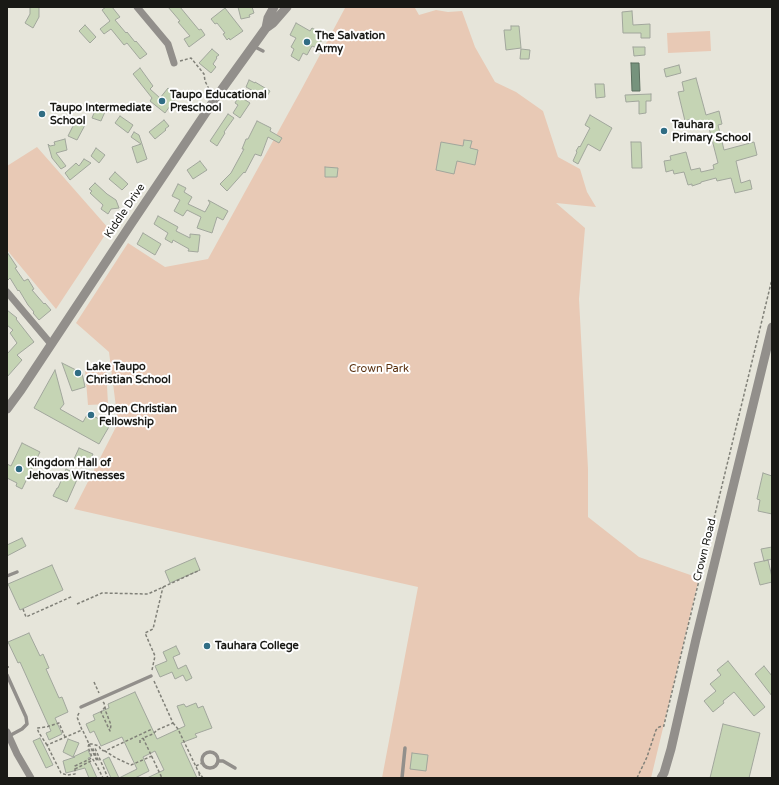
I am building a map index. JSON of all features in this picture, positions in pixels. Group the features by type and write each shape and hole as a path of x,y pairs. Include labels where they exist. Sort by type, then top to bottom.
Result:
{"street":[{"path":"137,7 168,44 174,63"},
{"name":"Kiddle Drive","path":"266,28 268,18 274,7"},
{"name":"Kiddle Drive","path":"7,409 22,390 51,344 217,96 266,28 273,23 287,7"},
{"path":"7,292 51,344"},
{"name":"Crown Road","path":"661,778 664,773 671,749 696,639 772,327"},
{"path":"8,734 17,754 31,778"}],"lane":[{"path":"252,46 263,51"},
{"path":"7,576 17,572"},
{"path":"7,675 26,717 27,724 22,729 8,734"},
{"path":"81,707 151,676"},
{"path":"402,778 405,748"},
{"path":"210,751 215,753 218,758 216,766 211,768 206,767 202,763 203,755 210,751"},
{"path":"218,761 223,761 235,768"}],"path":[{"path":"174,63 191,58 204,74 205,81 209,89 217,96"},
{"path":"637,778 647,757 656,730 659,727 664,726 772,279"},
{"path":"77,604 102,593 148,594 200,570"},
{"path":"163,587 153,629 145,633 155,656 151,676 201,778"},
{"path":"23,609 26,617 73,596"},
{"path":"94,682 101,695"},
{"path":"103,700 111,725 110,731 101,712 105,707"},
{"path":"81,707 77,717 88,744 97,761 98,760 93,749 95,748 108,778"},
{"path":"66,737 59,723 36,728 48,746 61,773 67,775 75,774 75,769 93,759"},
{"path":"140,740 173,723"},
{"path":"105,751 152,729"},
{"path":"48,746 82,730"},
{"path":"137,736 140,743"},
{"path":"144,738 162,778"},
{"path":"88,744 99,746 101,750 131,765 152,756"},
{"path":"88,744 93,759 103,778"},
{"path":"196,766 202,763"}],"green space":[{"name":"Crown Park","path":"345,8 415,8 419,15 436,10 448,12 462,11 475,47 495,82 516,92 543,111 558,157 580,169 587,192 596,207 556,203 585,228 579,299 588,469 588,517 639,557 699,578 651,778 382,778 418,587 74,509 118,423 109,352 76,323 128,243 165,267 208,259"},
{"path":"710,31 711,51 668,53 667,33"},
{"path":"37,147 109,229 56,309 7,250 7,166"},
{"path":"106,368 108,404 88,405 85,369"}],"shaded area":[{"path":"631,63 639,63 640,91 632,91"}],"building":[{"path":"30,7 39,7 39,17 33,28 25,23 30,14"},
{"path":"106,7 112,7 120,17 115,20 147,54 140,59 127,43 124,45 111,29 104,34 100,29 110,21 102,10"},
{"path":"168,7 180,7 205,35 189,47 184,39 190,36"},
{"path":"238,7 252,7 254,13 249,15 250,17 241,19"},
{"path":"225,8 243,31 230,40 229,38 227,40 223,34 225,33 217,23 215,24 211,19"},
{"path":"632,11 633,25 650,24 650,38 641,38 641,33 623,33 622,12"},
{"name":"The Salvation Army","path":"296,23 310,31 312,28 325,35 317,48 312,46 307,55 303,53 299,61 291,56 294,49 291,47 296,38 290,35"},
{"path":"85,25 96,37 90,43 79,31"},
{"path":"511,26 519,26 521,48 506,50 504,30 511,30"},
{"path":"633,47 645,47 645,55 634,56"},
{"path":"212,49 219,55 216,57 217,58 213,64 216,67 211,73 199,63"},
{"path":"521,49 530,50 529,59 520,59"},
{"path":"679,65 681,73 666,77 664,69"},
{"path":"140,68 153,86 150,89 160,98 168,88 176,95 174,98 175,99 165,113 150,101 152,98 133,74"},
{"path":"696,78 706,115 719,111 722,124 718,125 724,150 754,142 757,155 736,161 741,183 750,180 752,189 735,193 731,178 717,181 716,178 692,186 692,184 688,185 684,172 674,174 673,170 666,172 664,161 671,160 670,156 686,152 691,170 700,168 701,172 714,169 713,165 718,163 708,124 694,128 691,119 685,121 678,92 684,91 682,82"},
{"path":"249,80 270,91 266,98 246,87"},
{"path":"595,84 604,84 605,97 596,98"},
{"path":"651,94 651,101 646,101 646,113 639,114 639,101 626,102 625,95"},
{"path":"239,96 250,103 240,118 233,113 238,105 235,103"},
{"path":"98,103 107,107 101,121 92,118"},
{"path":"228,114 234,118 224,132 225,133 217,146 210,141"},
{"path":"590,115 612,128 600,151 588,144 578,164 573,161 577,152 576,151 579,146 580,147 590,128 585,125"},
{"path":"120,116 133,125 128,133 115,123"},
{"path":"76,120 85,125 77,140 68,136"},
{"path":"164,120 169,126 155,139 149,132"},
{"path":"257,121 271,128 270,131 282,138 279,143 268,137 261,156 255,154 245,173 244,172 227,191 220,184 231,173 244,149 242,149 246,139 248,139"},
{"path":"134,132 139,135 147,159 137,163 132,147 141,144 131,137"},
{"path":"65,139 67,150 56,153 66,166 61,169 52,158 48,144 50,146 55,145 54,142"},
{"path":"464,140 472,141 470,148 478,150 475,165 457,161 454,174 436,170 441,142 463,146"},
{"path":"631,142 641,142 642,168 632,168"},
{"path":"96,148 105,155 99,163 91,156"},
{"path":"84,159 91,163 70,180 65,173 76,163 79,166"},
{"path":"200,161 207,170 193,179 187,170"},
{"path":"325,167 338,168 337,177 325,177"},
{"path":"115,172 128,184 122,190 109,179"},
{"path":"95,183 116,200 119,208 111,209 108,214 101,209 103,205 90,193 92,191 89,189"},
{"path":"178,184 186,188 184,192 192,197 188,204 205,212 210,203 208,200 228,211 223,220 217,217 212,233 197,228 201,217 187,210 183,216 174,211 180,200 172,196"},
{"path":"158,216 178,227 176,231 190,238 190,234 200,235 198,252 188,251 189,249 173,240 172,243 165,239 168,233 154,224"},
{"path":"143,233 161,244 155,255 137,244"},
{"path":"7,252 24,281 28,279 34,289 32,290 51,310 39,320 10,278 7,281"},
{"path":"7,310 17,318 16,319 34,342 17,355 22,360 7,377 7,354 17,343 10,333 13,330 7,325"},
{"path":"62,363 82,373 85,387 72,391"},
{"path":"55,370 64,404 60,409 83,422 88,413 110,425 99,444 34,408"},
{"name":"Kingdom Hall of Jehovas Witnesses","path":"22,443 40,452 22,489 16,486 17,483 7,478 7,464 11,466"},
{"path":"79,448 93,454 88,465 74,459"},
{"path":"66,469 79,475 67,502 53,496"},
{"path":"763,473 772,476 772,514 758,511 760,500 757,499"},
{"path":"22,538 26,546 7,556 7,545"},
{"path":"772,547 772,559 764,561 761,549"},
{"path":"195,558 200,570 170,583 165,571"},
{"path":"768,560 772,582 760,585 754,563"},
{"path":"52,565 63,590 20,610 8,584"},
{"path":"29,633 40,656 43,654 49,668 46,669 59,698 62,697 68,712 55,718 62,734 49,740 46,733 51,731 20,662 18,663 8,642"},
{"path":"176,646 180,654 173,657 178,669 186,665 192,678 186,681 183,675 175,679 172,672 160,677 155,666 167,661 163,652"},
{"path":"728,661 765,707 754,716 734,692 713,712 704,701 716,691 710,684 721,675 717,670"},
{"path":"764,666 772,676 772,696 755,674"},
{"path":"135,692 157,739 185,726 177,706 184,704 186,707 196,703 198,708 203,706 212,728 195,734 197,737 181,743 197,778 147,778 164,770 155,751 143,757 149,771 135,778 119,778 137,769 122,737 101,746 94,731 90,733 86,724 95,720 93,715 109,708 108,704"},
{"path":"723,724 760,733 749,778 710,778"},
{"path":"40,738 53,765 46,768 33,741"},
{"path":"68,739 79,743 73,757 63,752"},
{"path":"88,750 91,757 88,758 97,778 89,778 85,768 66,773 63,761"},
{"path":"412,753 428,755 426,771 410,769"},
{"path":"109,757 119,778 111,778 103,760"}],"place":[{"name":"The Salvation Army","path":"307,42"},
{"name":"Taupo Educational Preschool","path":"162,101"},
{"name":"Taupo Intermediate School","path":"42,114"},
{"name":"Tauhara Primary School","path":"664,131"},
{"name":"Lake Taupo Christian School","path":"78,373"},
{"name":"Open Christian Fellowship","path":"91,415"},
{"name":"Kingdom Hall of Jehovas Witnesses","path":"19,469"},
{"name":"Tauhara College","path":"207,646"}]}
